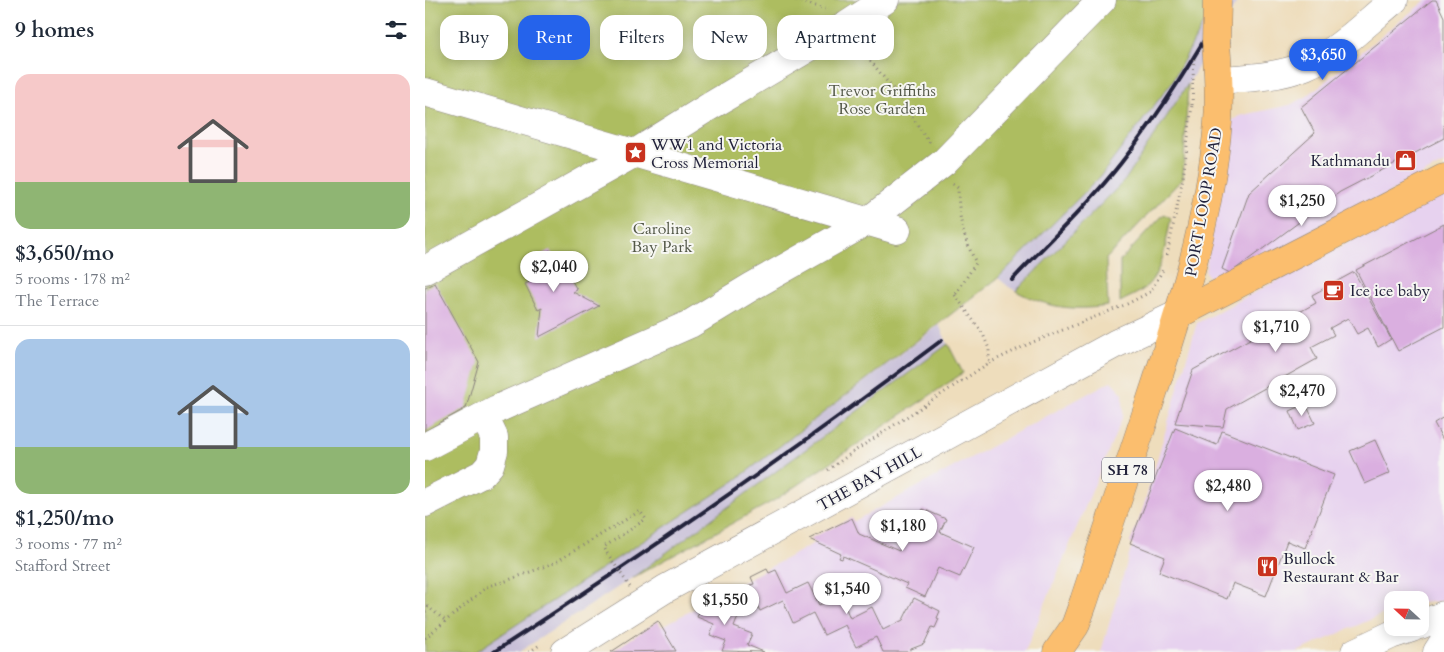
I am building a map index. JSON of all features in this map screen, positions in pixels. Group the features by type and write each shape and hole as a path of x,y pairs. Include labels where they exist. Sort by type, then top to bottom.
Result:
{"main road":[{"name":"PORT LOOP ROAD","path":"1179,314 1196,254 1209,189 1218,122 1217,0"},
{"path":"1179,314 1444,178"},
{"name":"SH 78","path":"1057,652 1076,639 1179,314"}],"street":[{"path":"862,15 885,0"},
{"path":"425,447 484,416 690,324 944,175 1102,0"},
{"path":"1219,80 1271,75 1305,66 1334,50 1394,0"},
{"path":"425,270 635,153 789,60"},
{"path":"425,92 897,230"},
{"name":"THE BAY HILL","path":"565,652 665,589 1115,344 1179,314"},
{"path":"425,503 482,474 491,465 494,452 494,437 484,416"},
{"path":"1355,652 1387,636"},
{"path":"1402,652 1414,636"},
{"path":"1437,652 1444,641"}],"path":[{"path":"870,60 893,89 944,175 958,188 959,216 965,240 976,263 955,295 983,334"},
{"path":"1167,258 1183,178 1192,105"},
{"path":"989,363 1033,342 1127,304 1150,292 1165,267"},
{"path":"425,638 487,586 554,563 640,511 646,519 604,548 630,587"},
{"path":"425,612 429,607 446,621"}],"shaded area":[{"path":"1216,0 1238,0 1188,84 1125,180 1016,291 1009,287 998,278 1099,178"},
{"path":"1426,0 1444,0 1444,163 1218,286 1205,272 1233,120 1239,116 1290,105 1306,97"},
{"path":"1444,192 1444,601 1429,602 1429,591 1384,591 1384,614 1297,652 1101,652 1197,323"},
{"path":"939,325 948,344 632,578 519,652 475,652 736,480"},
{"path":"1111,381 1123,394 1123,416 1025,652 615,652"}],"green space":[{"name":"Caroline Bay Park","path":"425,0 1216,0 1172,82 1099,178 998,278 736,480 475,652 425,652"},
{"path":"1188,84 1183,178 1106,259 1108,306 1061,307 1050,305 1016,291 1125,180"},
{"path":"1164,214 1171,218 1165,248 1155,276 1141,291 1120,302 1120,261"},
{"path":"948,344 963,373 775,500 632,578"}],"building":[{"path":"1432,0 1436,0 1444,17 1444,138 1340,192 1230,273 1222,269 1249,193 1315,133 1301,107"},
{"path":"1444,224 1444,327 1398,351 1356,270"},
{"path":"550,250 558,267 563,264 577,290 573,292 599,306 539,337 542,308 538,310 525,284 531,281 522,265"},
{"path":"1354,272 1391,339 1378,347 1368,328 1357,334 1348,318 1330,328 1334,335 1311,347 1317,359 1227,409 1223,427 1175,423 1193,370 1316,303 1312,295"},
{"path":"435,283 479,362 466,408 425,431 425,288"},
{"path":"1306,404 1315,423 1298,430 1290,411"},
{"path":"1444,417 1444,442 1434,423"},
{"path":"1175,428 1217,445 1222,431 1334,475 1305,548 1287,541 1266,596 1233,583 1227,599 1159,572 1165,557 1130,543"},
{"path":"1375,440 1390,473 1365,484 1350,451"},
{"path":"923,509 946,519 940,532 974,547 960,577 938,568 925,597 905,588 907,584 843,556 842,559 839,558 841,554 809,539 852,518 859,534 899,551 910,525 915,527"},
{"path":"767,569 769,573 776,570 787,593 808,583 819,605 840,595 850,618 872,607 883,630 903,620 914,598 940,611 937,618 939,619 935,628 932,627 924,644 911,649 910,652 883,652 876,637 856,647 845,625 824,635 813,613 793,623 783,600 760,611 753,597 755,596 750,585 754,584 751,577"},
{"path":"706,594 725,602 721,610 738,617 734,627 752,634 747,645 764,652 722,651 726,641 710,635 714,624 697,617"},
{"path":"658,621 676,651 611,652"}],"railway":[{"path":"1012,280 1082,208 1121,163 1164,103 1228,0"},
{"path":"494,652 721,500 942,340"}],"place":[{"name":"WW1 and Victoria Cross Memorial","path":"635,153"},
{"name":"Kathmandu","path":"1406,160"},
{"name":"Ice ice baby","path":"1334,290"},
{"name":"Bullock Restaurant & Bar","path":"1267,567"}],"park label":[{"name":"Trevor Griffiths Rose Garden","path":"882,99"}]}
